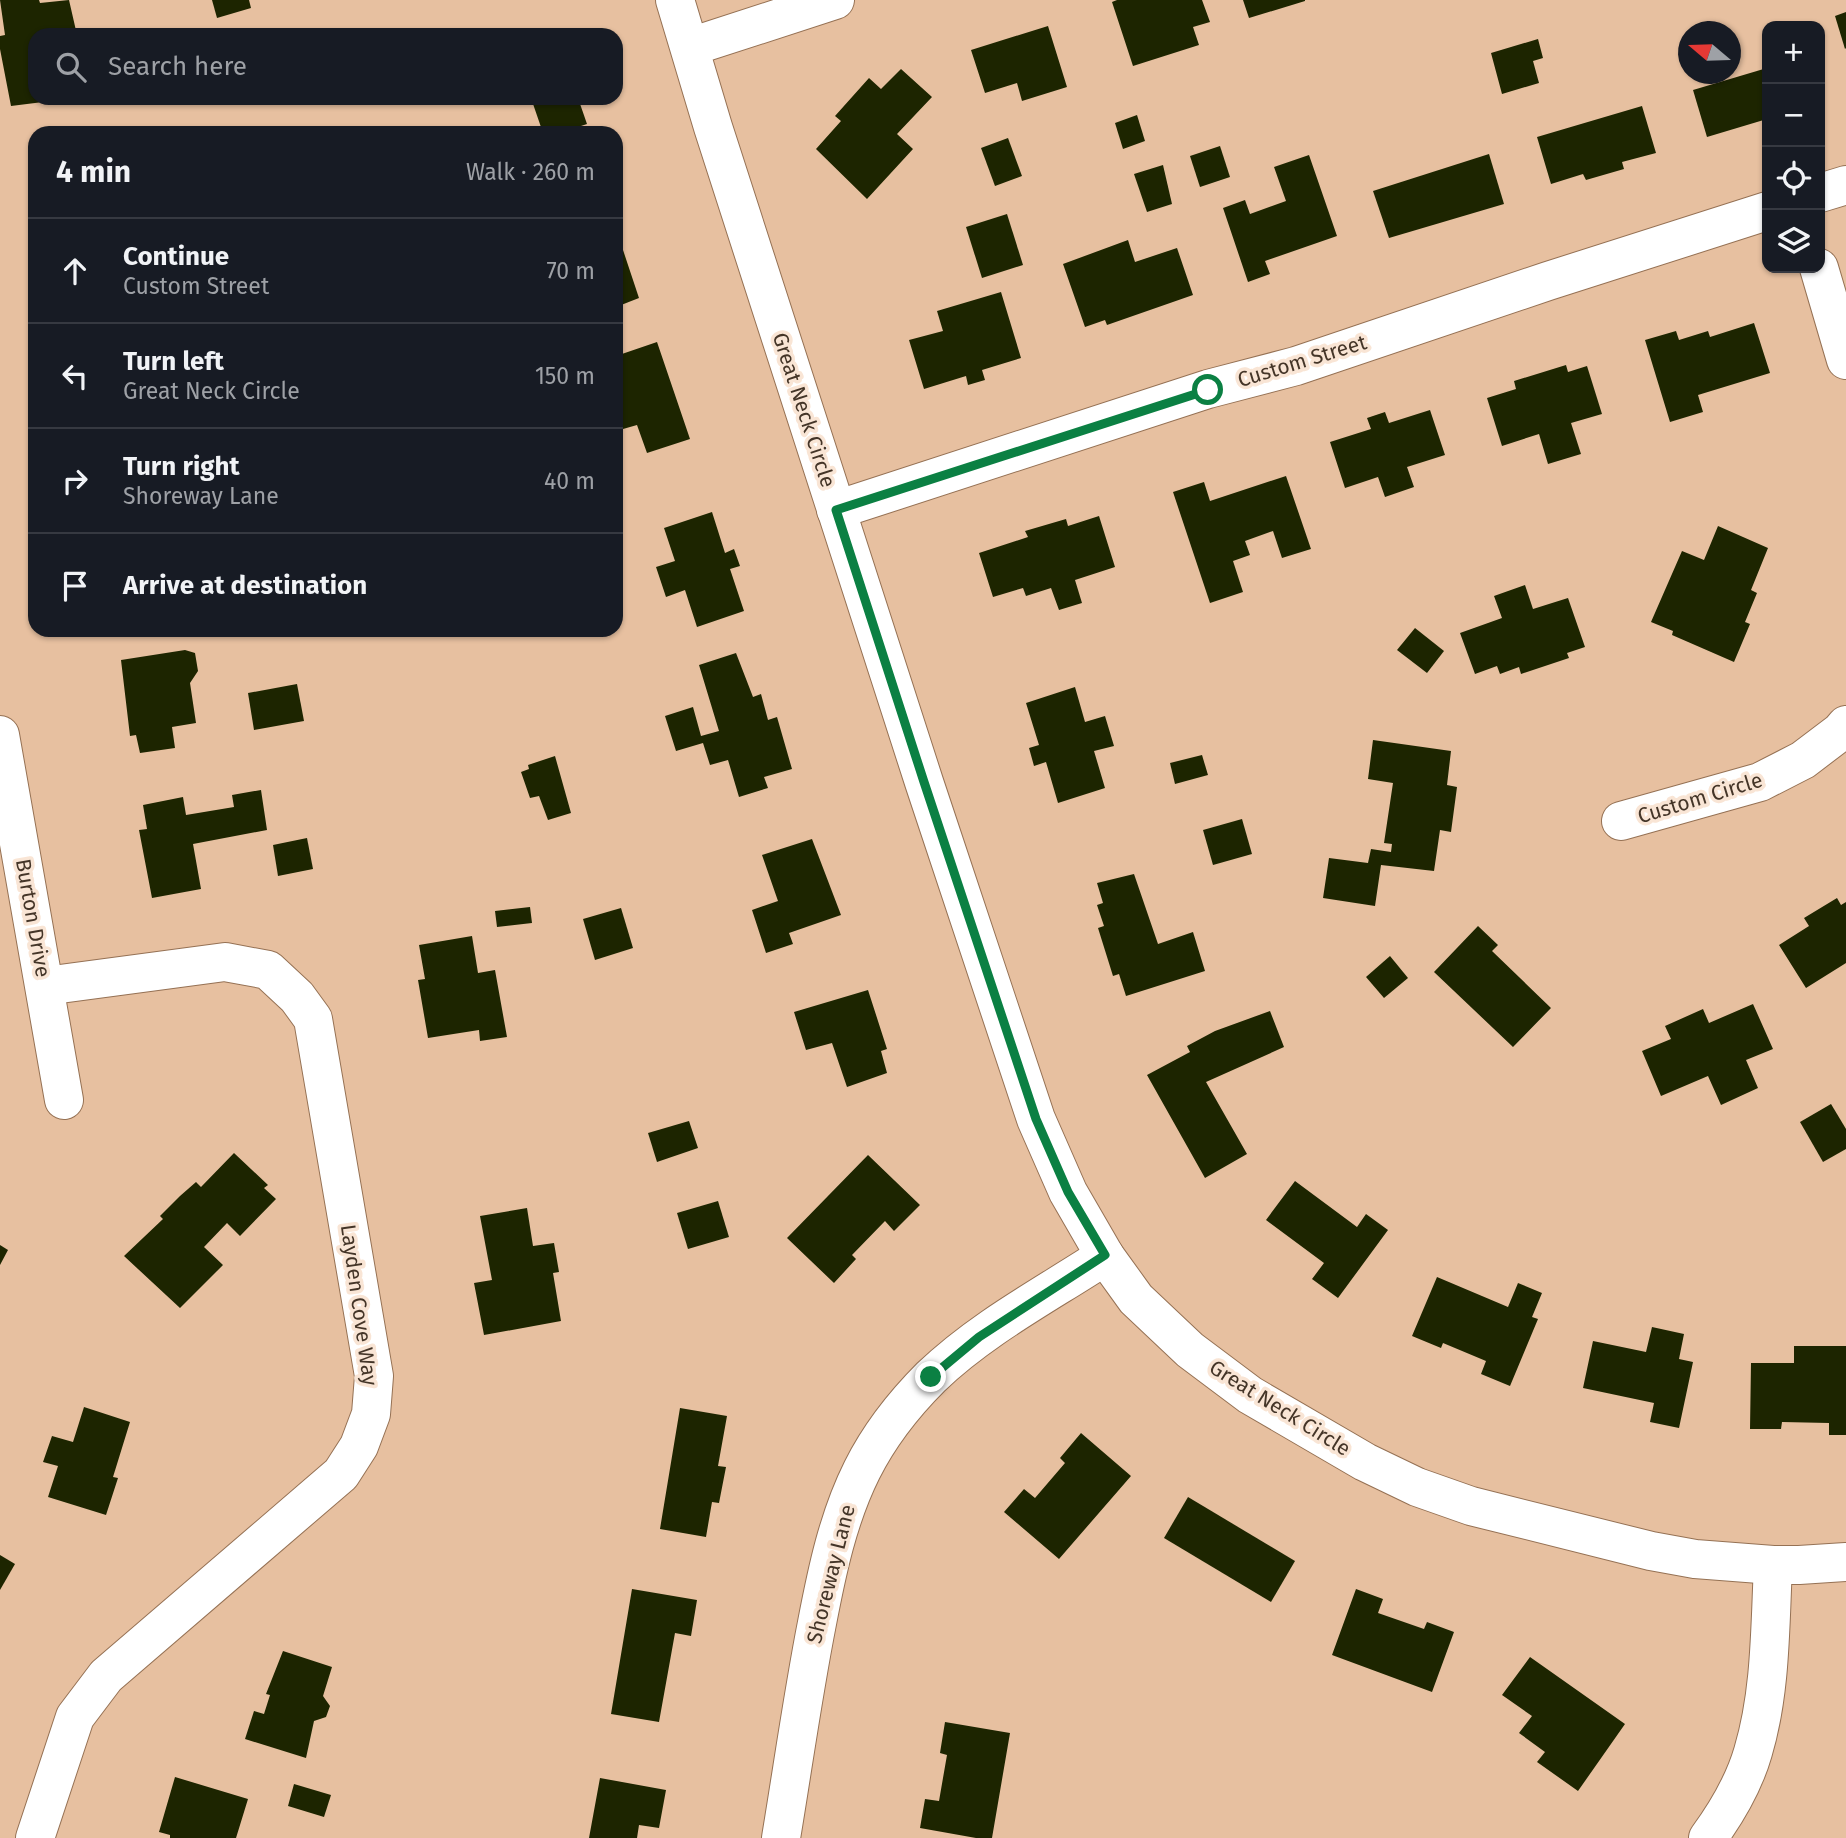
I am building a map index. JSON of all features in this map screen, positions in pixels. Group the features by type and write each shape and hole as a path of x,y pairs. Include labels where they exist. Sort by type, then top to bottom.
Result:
{"street":[{"name":"Great Neck Circle","path":"675,0 836,510 1036,1119 1068,1192 1105,1255 1136,1299 1190,1350 1250,1395 1365,1462 1417,1487 1471,1506 1695,1559 1773,1565 1846,1562"},
{"path":"690,47 835,0"},
{"path":"1825,192 1846,185"},
{"name":"Custom Street","path":"836,510 1208,390 1296,366 1762,213"},
{"path":"1820,273 1846,360"},
{"name":"Custom Circle","path":"1620,821 1760,782 1803,760 1846,725"},
{"name":"Burton Drive","path":"0,735 64,1100"},
{"name":"Layden Cove Way","path":"34,1838 75,1717 106,1676 341,1474 359,1446 371,1414 374,1377 313,1019 296,997 268,970 225,962 45,986"},
{"name":"Shoreway Lane","path":"781,1838 825,1585 841,1520 862,1470 890,1424 931,1377 979,1337 1105,1255"},
{"path":"1709,1838 1733,1800 1753,1754 1766,1694 1773,1565"}],"building":[{"path":"0,0 39,0 40,3 69,0 75,28 28,28 28,104 11,106 0,49 0,36 5,35"},
{"path":"212,0 249,0 251,8 217,18"},
{"path":"1202,0 1210,22 1193,27 1199,45 1133,66 1112,2"},
{"path":"1243,0 1305,0 1305,1 1249,18"},
{"path":"1846,12 1846,48 1845,49 1835,16"},
{"path":"1048,26 1067,87 1022,101 1017,83 985,93 971,50"},
{"path":"1538,39 1543,58 1533,61 1539,83 1502,94 1491,53"},
{"path":"901,69 932,97 897,134 913,149 867,199 816,149 841,121 835,116 869,78 881,89"},
{"path":"1762,69 1762,120 1707,137 1693,90 1713,84 1741,84 1741,76"},
{"path":"533,105 580,105 587,124 581,126 541,126"},
{"path":"1642,106 1656,153 1622,162 1624,169 1586,180 1583,174 1551,184 1537,137"},
{"path":"1137,115 1145,141 1123,149 1115,123"},
{"path":"1008,138 1022,176 995,186 981,148"},
{"path":"1220,146 1230,177 1200,187 1190,156"},
{"path":"1489,154 1504,204 1389,238 1373,191"},
{"path":"1309,155 1337,236 1265,261 1270,274 1248,282 1223,208 1245,200 1250,214 1286,201 1274,167"},
{"path":"1163,165 1172,204 1147,212 1134,174"},
{"path":"1007,214 1023,265 982,278 966,227"},
{"path":"1128,240 1135,262 1177,248 1193,295 1107,325 1105,320 1085,327 1063,264"},
{"path":"623,250 639,298 623,304"},
{"path":"1001,292 1021,358 982,370 985,380 968,385 966,376 924,389 909,340 943,331 937,311"},
{"path":"1754,323 1770,373 1698,395 1703,412 1670,422 1645,340 1676,331 1679,340 1708,331 1710,337"},
{"path":"657,342 690,439 647,453 637,425 623,429 623,354"},
{"path":"1566,365 1568,372 1587,366 1602,414 1571,423 1581,454 1548,464 1539,434 1502,446 1487,398 1516,389 1514,381"},
{"path":"1430,410 1445,455 1407,467 1414,487 1385,497 1378,477 1345,488 1330,442 1371,429 1367,418 1385,412 1389,423"},
{"path":"1286,476 1311,549 1282,558 1273,531 1245,541 1250,555 1233,561 1243,592 1210,603 1173,492 1204,482 1210,501"},
{"path":"712,512 725,553 734,549 740,566 730,569 744,611 697,627 685,590 666,597 656,567 675,561 664,528"},
{"path":"1099,516 1115,567 1075,580 1082,603 1059,610 1051,588 1026,596 1023,588 993,597 979,553 1028,537 1025,531 1066,519 1068,526"},
{"path":"1718,526 1768,548 1751,590 1757,593 1745,622 1750,624 1734,662 1672,635 1673,631 1651,622 1682,551 1704,560"},
{"path":"1525,585 1533,609 1568,598 1585,647 1567,653 1569,658 1521,674 1519,667 1500,674 1497,666 1475,674 1460,633 1502,618 1494,596"},
{"path":"1415,628 1444,651 1427,673 1397,650"},
{"path":"185,650 195,653 198,671 190,683 196,723 172,727 175,748 140,753 136,735 130,736 121,660"},
{"path":"736,653 753,697 761,694 768,720 777,717 792,769 764,777 768,788 739,797 728,760 710,765 703,743 676,751 665,716 693,707 701,736 719,731 699,665"},
{"path":"297,684 304,721 254,730 248,693"},
{"path":"1075,687 1085,722 1105,716 1114,746 1094,751 1105,788 1058,803 1046,762 1034,766 1029,748 1039,745 1026,703"},
{"path":"1373,740 1451,751 1447,785 1457,787 1451,832 1440,830 1434,871 1381,865 1375,906 1323,898 1329,858 1368,863 1371,849 1391,852 1392,844 1384,843 1393,783 1368,779"},
{"path":"1202,755 1208,775 1175,784 1170,763"},
{"path":"555,756 571,813 548,820 539,796 530,798 521,772 529,769 528,765"},
{"path":"261,790 267,830 193,844 201,889 152,898 139,830 147,829 143,805 183,797 186,815 234,807 232,795"},
{"path":"1242,819 1252,854 1213,865 1203,830"},
{"path":"307,838 313,869 278,876 273,845"},
{"path":"812,839 841,915 789,933 793,944 766,953 752,910 778,901 762,855"},
{"path":"1134,874 1158,944 1193,932 1205,971 1126,996 1119,974 1113,976 1098,928 1104,926 1097,905 1103,903 1097,883"},
{"path":"1837,898 1841,905 1846,902 1846,963 1806,988 1779,945 1809,926 1804,918"},
{"path":"530,907 532,923 497,927 495,911"},
{"path":"621,908 633,948 595,960 583,919"},
{"path":"1478,926 1498,945 1492,951 1551,1008 1513,1047 1434,972"},
{"path":"472,936 478,973 495,970 507,1037 480,1041 479,1030 428,1038 418,980 425,979 419,945"},
{"path":"1390,956 1408,978 1384,998 1366,977"},
{"path":"868,990 887,1049 881,1051 887,1073 847,1087 832,1043 806,1050 794,1012"},
{"path":"1753,1004 1773,1049 1746,1060 1758,1088 1721,1105 1708,1076 1661,1096 1642,1051 1671,1039 1665,1026 1703,1009 1709,1023"},
{"path":"1270,1011 1284,1047 1206,1082 1247,1154 1205,1178 1147,1075 1190,1052 1187,1046 1215,1031"},
{"path":"1831,1104 1846,1129 1846,1149 1823,1162 1800,1122"},
{"path":"689,1121 698,1148 657,1162 648,1133"},
{"path":"234,1153 268,1185 264,1188 276,1199 240,1236 227,1223 204,1247 223,1265 180,1308 124,1256 163,1219 160,1216 180,1196 196,1182 201,1187"},
{"path":"868,1155 920,1205 894,1231 885,1221 852,1255 856,1259 834,1283 787,1238"},
{"path":"1295,1181 1357,1227 1366,1214 1388,1230 1338,1298 1312,1279 1324,1263 1266,1220"},
{"path":"718,1201 729,1237 688,1249 677,1213"},
{"path":"527,1208 533,1246 554,1243 559,1272 553,1273 561,1321 484,1335 474,1283 492,1280 480,1216"},
{"path":"0,1245 8,1250 0,1265"},
{"path":"1437,1277 1508,1307 1518,1283 1542,1293 1532,1317 1538,1319 1510,1386 1481,1374 1486,1361 1443,1343 1441,1348 1412,1336"},
{"path":"1652,1327 1684,1334 1679,1359 1693,1362 1679,1428 1650,1422 1654,1403 1583,1388 1593,1341 1646,1352"},
{"path":"1794,1346 1846,1346 1846,1435 1829,1435 1829,1423 1782,1422 1781,1429 1750,1429 1751,1363 1794,1363"},
{"path":"84,1407 130,1422 113,1477 118,1478 106,1515 48,1497 58,1466 43,1462 52,1436 73,1442"},
{"path":"680,1408 727,1416 718,1466 726,1467 719,1503 712,1502 706,1537 660,1529"},
{"path":"1081,1433 1131,1476 1059,1559 1004,1512 1024,1489 1035,1498 1065,1463 1060,1458"},
{"path":"1188,1497 1295,1561 1271,1602 1164,1538"},
{"path":"0,1555 15,1564 0,1590"},
{"path":"632,1589 697,1600 691,1636 675,1633 659,1722 611,1714"},
{"path":"1356,1589 1383,1599 1378,1613 1424,1629 1427,1622 1454,1632 1432,1692 1332,1655"},
{"path":"283,1651 332,1667 323,1696 330,1706 326,1717 314,1721 306,1758 245,1739 254,1711 264,1714 270,1695 266,1694"},
{"path":"1530,1657 1625,1724 1578,1791 1537,1762 1545,1752 1519,1733 1532,1716 1502,1695"},
{"path":"945,1722 1010,1733 992,1838 976,1838 920,1828 925,1799 939,1801 947,1755 940,1753"},
{"path":"175,1777 248,1799 236,1838 170,1838 170,1835 159,1832"},
{"path":"600,1778 666,1790 659,1828 639,1825 637,1838 589,1838"},
{"path":"294,1784 331,1795 324,1817 288,1806"}],"route":[{"path":"931,1377 979,1337 1105,1255 1068,1192 1036,1119 836,510 1208,390"}]}
